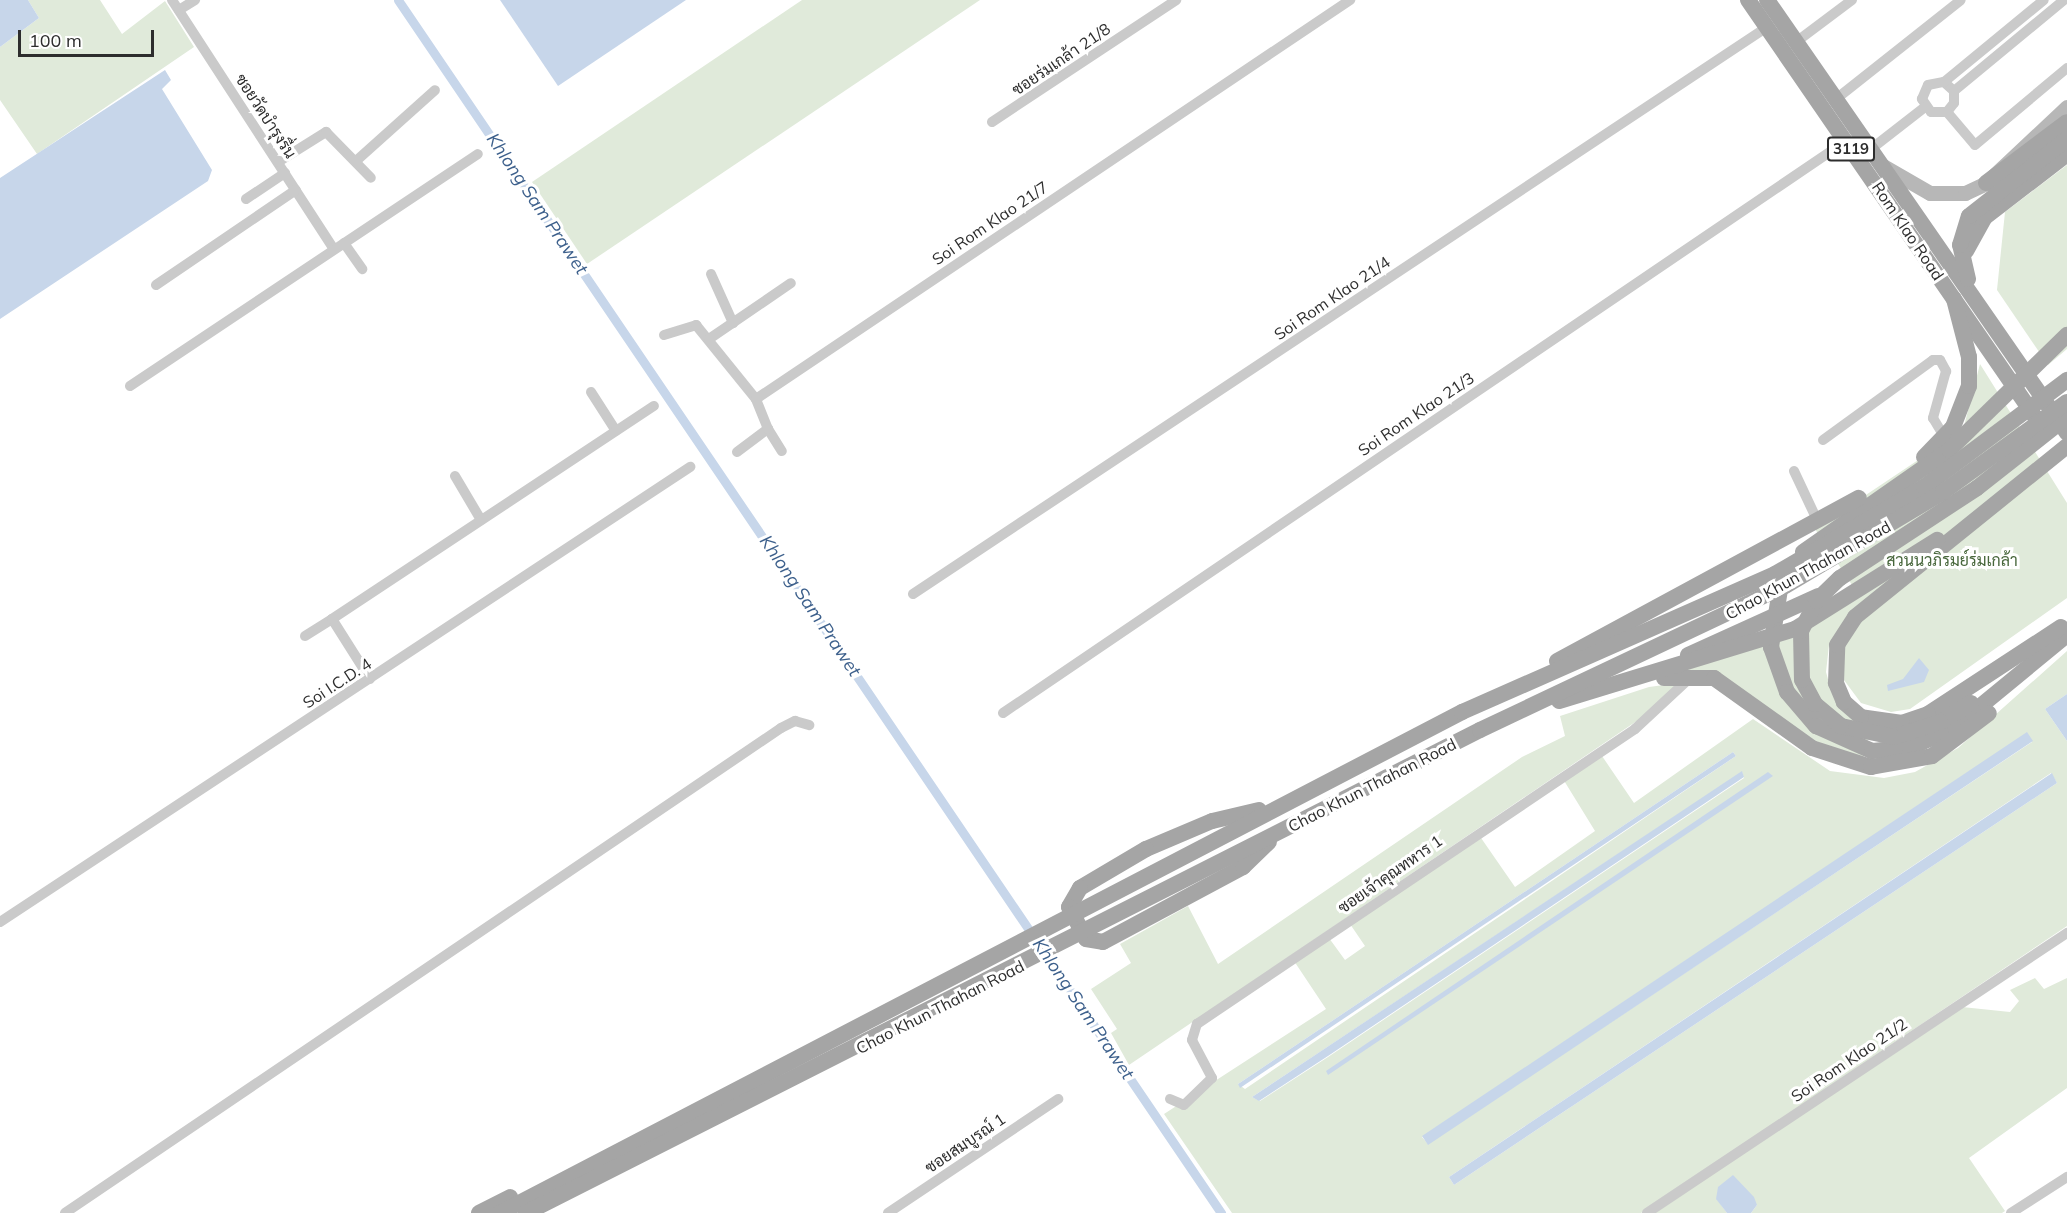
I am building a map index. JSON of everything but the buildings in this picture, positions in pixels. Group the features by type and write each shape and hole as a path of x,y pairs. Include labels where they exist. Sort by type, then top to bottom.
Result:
{"main road":[{"name":"Rom Klao Road","path":"1748,0 1954,298 2059,461"},
{"name":"Rom Klao Road","path":"1767,0 2067,434"},
{"path":"1986,183 2067,107"},
{"path":"1883,166 1919,189 1942,195 1986,183 2067,122"},
{"path":"1980,306 1964,268 1960,236 1969,216 2067,139"},
{"path":"1964,268 1967,245 1980,223 2067,154"},
{"path":"1514,687 1618,624 1818,522 1942,441 1960,417 1969,386 1968,357 1954,298"},
{"path":"2019,678 1933,740 1875,743 1816,726 1787,692 1771,647 1781,583 1808,546 1949,450 2067,335"},
{"path":"2018,419 2067,367"},
{"path":"2018,419 2067,380"},
{"name":"Chao Khun Thahan Road","path":"526,1213 664,1148 1714,612 1893,525 2067,402"},
{"path":"2065,628 1961,711 1914,732 1875,743 1841,726 1808,693 1797,656 1809,610 1839,578 1977,488 2067,417"},
{"name":"Chao Khun Thahan Road","path":"500,1213 951,975 1514,687 1714,612 1878,516 2018,419"},
{"path":"1642,679 1867,571 1938,529 1997,484 1964,440 1942,441"},
{"path":"2065,628 1936,709 1902,723 1861,717 1844,702 1834,674 1836,645 1865,608 2059,461 2067,446"},
{"path":"1520,711 1642,679 1795,629 2059,461"},
{"path":"1642,679 1692,677 1729,685 1812,748 1871,767 1914,763 1949,747 2019,678 2065,628"},
{"path":"1273,836 1243,867 1102,942 1086,939 1070,906 1080,888 1146,849 1212,821 1281,805"},
{"name":"Chao Khun Thahan Road","path":"479,1213 655,1130"},
{"name":"Chao Khun Thahan Road","path":"548,1213 664,1148"}],"street":[{"name":"ซอยวัดบำรุงรื่น","path":"172,0 334,249"},
{"path":"179,10 195,0"},
{"name":"ซอยร่มเกล้า 21/8","path":"992,122 1176,0"},
{"name":"Soi Rom Klao 21/7","path":"756,399 1350,0"},
{"path":"1796,42 1852,0"},
{"path":"1836,99 1961,0"},
{"path":"1925,107 1925,89 1944,82 2044,0"},
{"path":"1947,112 1953,91 2064,0"},
{"name":"Soi Rom Klao 21/4","path":"913,594 1767,27"},
{"path":"2010,28 2017,38"},
{"path":"1947,112 1975,145 2067,68"},
{"path":"1944,82 1953,91"},
{"path":"356,161 435,90"},
{"path":"1925,107 1936,114 1947,112"},
{"path":"1871,149 1925,107"},
{"path":"278,162 326,132 371,178"},
{"name":"Soi Rom Klao 21/3","path":"1003,713 1846,141"},
{"path":"129,386 478,154"},
{"path":"246,199 285,172"},
{"path":"156,285 296,190"},
{"path":"344,243 362,269"},
{"path":"711,274 733,323"},
{"path":"709,339 791,283"},
{"path":"664,335 691,324 709,339 756,399 768,429 782,451"},
{"path":"1823,440 1933,360 1940,360 1946,371 1934,418 1942,441"},
{"path":"591,392 616,431"},
{"path":"305,636 654,406"},
{"path":"737,452 768,429"},
{"name":"Soi I.C.D. 4","path":"0,922 690,467"},
{"path":"1794,471 1818,522"},
{"path":"455,476 481,520"},
{"path":"332,619 370,679"},
{"name":"ซอยเจ้าคุณทหาร 1","path":"1170,1099 1184,1105 1212,1078 1192,1040 1197,1024 1635,729 1692,677"},
{"path":"65,1213 781,728 795,721 809,725"},
{"name":"Soi Rom Klao 21/2","path":"1647,1213 2067,933"},
{"name":"ซอยสมบูรณ์ 1","path":"888,1213 1058,1099"},
{"path":"2011,1213 2067,1177"}],"green space":[{"path":"28,0 100,0 122,34 165,1 194,47 37,154 0,100 0,47 39,18"},
{"path":"802,0 980,0 587,264 532,182"},
{"path":"2067,165 2067,349 2048,365 1997,290 2005,212"},
{"name":"สวนนวภิรมย์ร่มเกล้า","path":"1980,364 2067,503 2067,598 1910,709 1891,712 1861,703 1841,676 1844,648 1829,645 1826,672 1831,690 1871,726 1863,760 1847,758 1686,670 1784,637 1852,585 1815,529 1963,430"},
{"path":"2067,651 2067,694 2045,709 2067,741 2067,926 1641,1213 1232,1213 1164,1114 1326,1009 1294,961 1329,938 1345,960 1365,946 1350,924 1479,835 1515,887 1595,831 1563,779 1602,756 1634,803 1753,719 1830,771 1884,778 1915,772 1958,748","holes":["2027,733 2032,742 1428,1144 1422,1137","1733,752 1736,756 1245,1089 1238,1084","1742,772 1744,778 1328,1057 1260,1101 1252,1097","2051,773 2057,783 1454,1185 1449,1177"]},
{"path":"1679,683 1656,708 1129,1065 1111,1033 1117,1029 1091,989 1131,963 1120,944 1188,906 1218,964 1522,757 1565,736 1560,716 1649,687"},
{"path":"2035,978 2044,989 2067,978 2067,1088 1969,1158 2005,1211 2002,1213 1751,1213 1757,1205 1716,1198 1727,1213 1655,1213 1962,1007 2010,1012 2019,1001 2010,990"}],"water":[{"path":"0,0 28,0 39,18 0,47"},
{"path":"500,0 686,0 558,86"},
{"path":"165,70 171,80 162,89 212,170 208,181 0,319 0,178"},
{"path":"1919,658 1929,670 1924,682 1888,691 1887,685 1903,679"},
{"path":"2067,694 2067,741 2045,709"},
{"path":"2027,732 2033,741 1428,1145 1422,1136"},
{"path":"1733,752 1736,756 1240,1088 1238,1084"},
{"path":"1742,771 1744,777 1328,1056 1259,1101 1252,1097"},
{"path":"1768,772 1773,776 1328,1075 1326,1071"},
{"path":"2052,773 2057,783 1454,1185 1449,1177"},
{"path":"1733,1175 1754,1197 1757,1205 1751,1213 1727,1213 1716,1199 1718,1187"}],"waterway":[{"name":"Khlong Sam Prawet","path":"398,0 1221,1213"}]}
